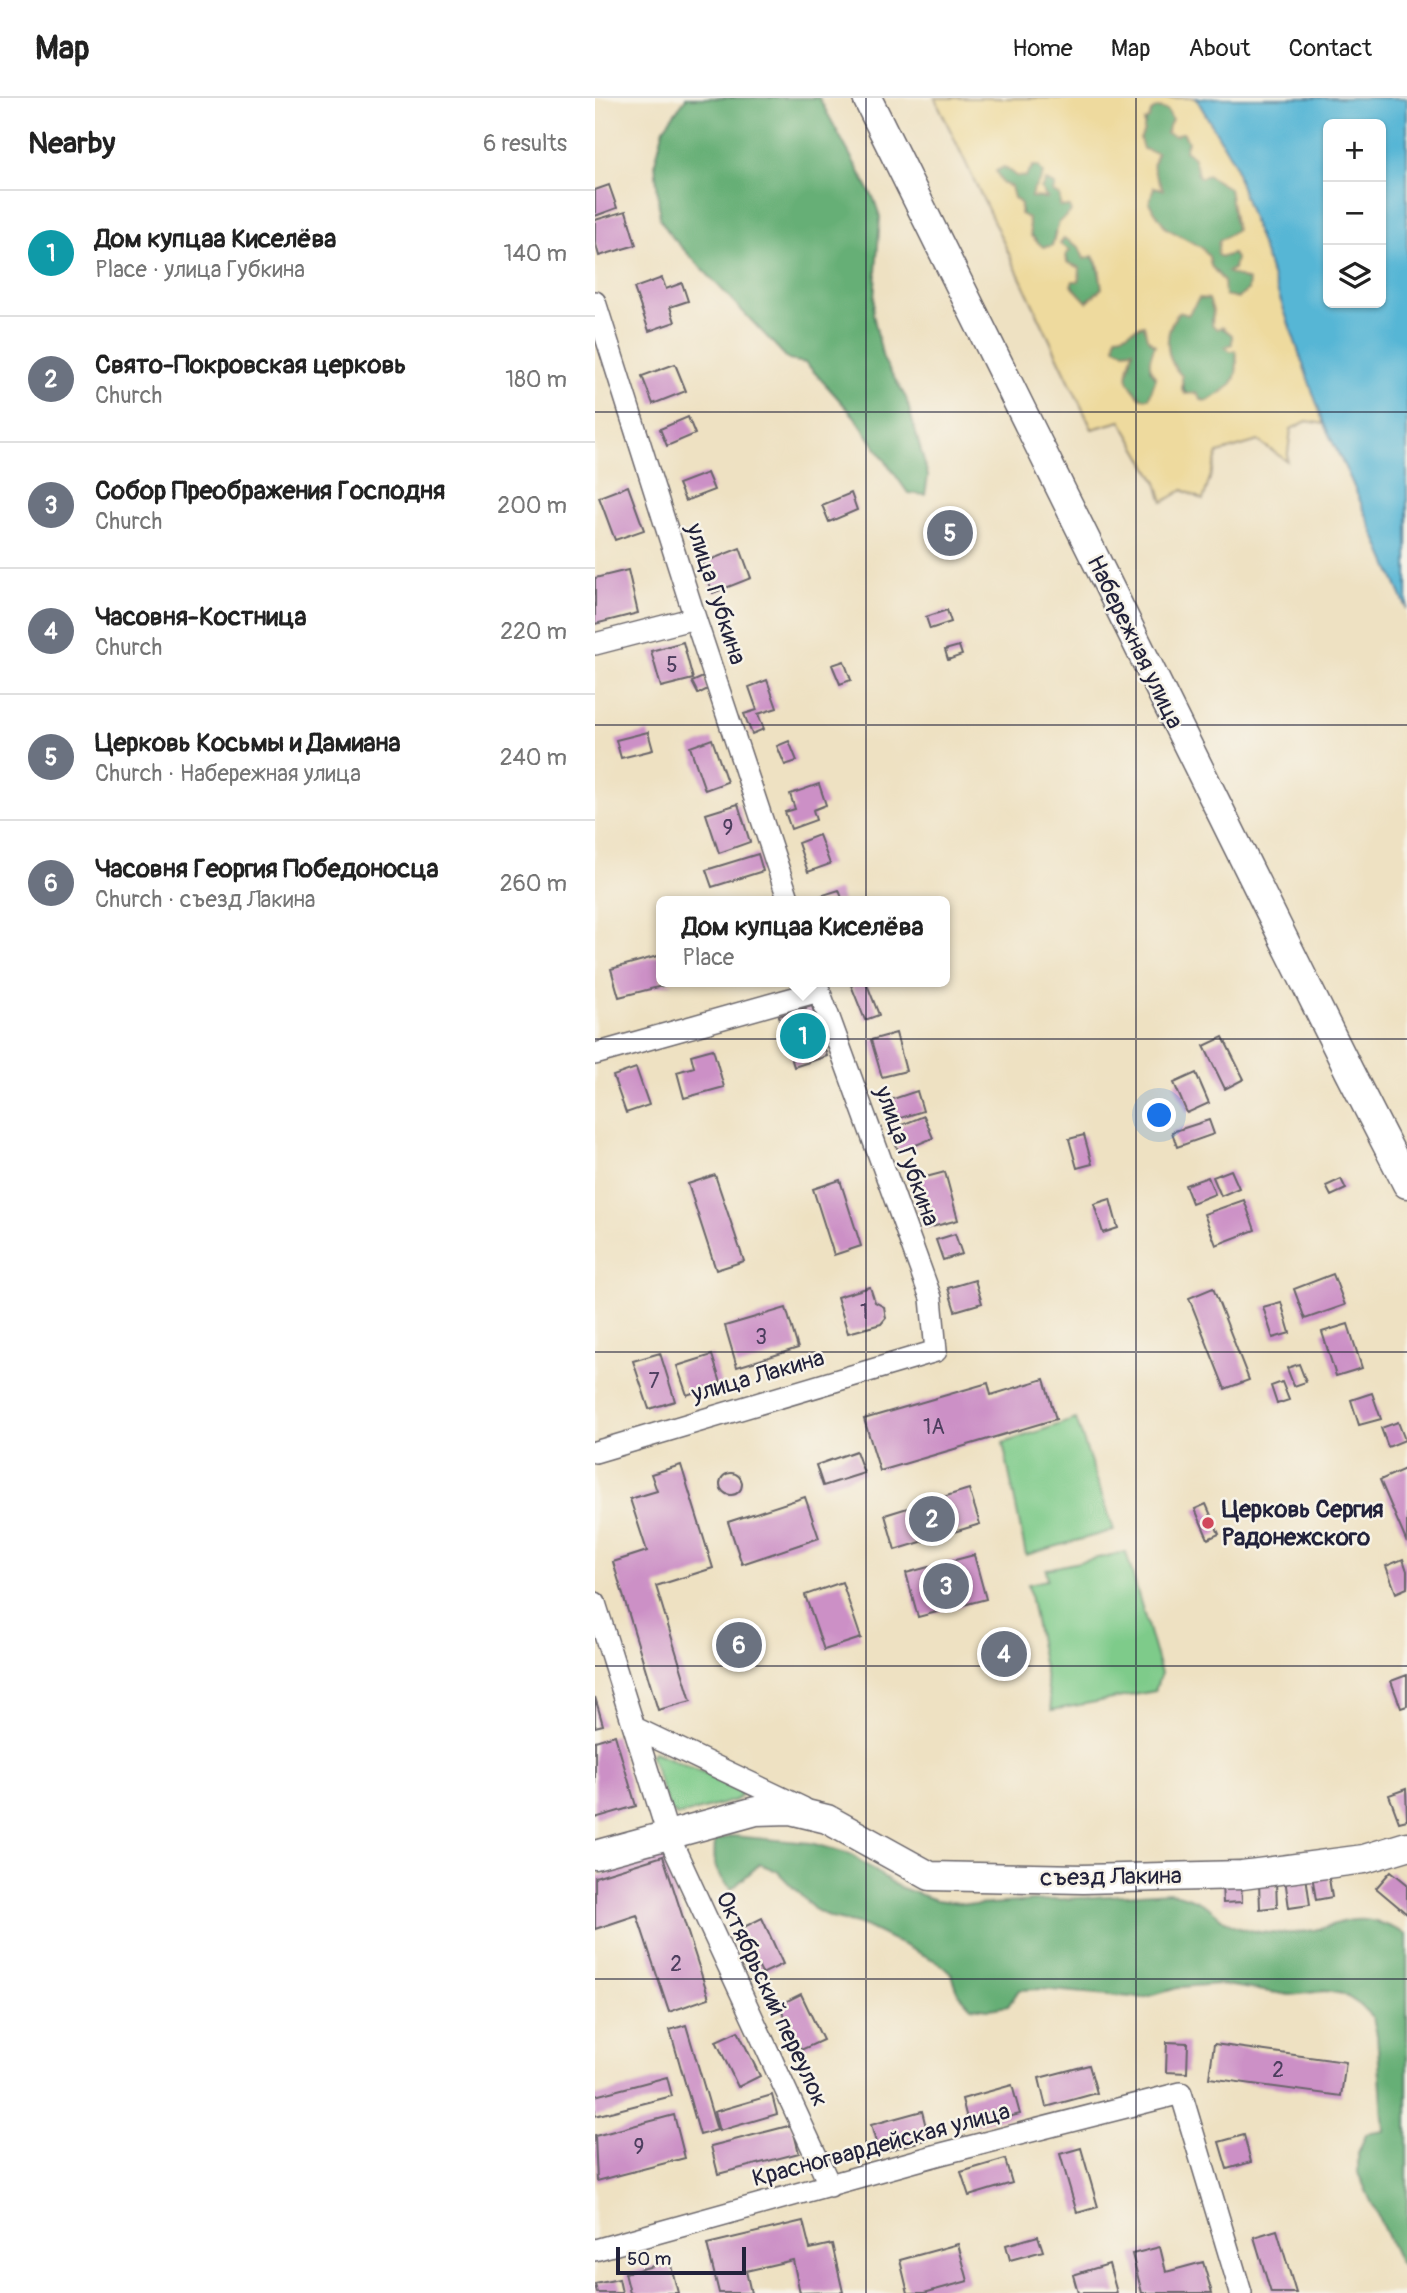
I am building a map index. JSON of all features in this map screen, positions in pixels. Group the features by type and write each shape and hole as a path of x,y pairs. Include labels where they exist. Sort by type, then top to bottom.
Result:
{"street":[{"name":"Набережная улица","path":"867,98 1407,1184"},
{"name":"улица Губкина","path":"595,302 695,618 787,896"},
{"path":"595,644 695,618"},
{"path":"595,1054 814,987"},
{"name":"улица Губкина","path":"817,987 931,1298 936,1350"},
{"name":"улица Лакина","path":"595,1452 936,1350"},
{"path":"595,1603 667,1835"},
{"name":"съезд Лакина","path":"635,1728 827,1819 930,1876 1083,1879 1242,1875 1364,1859 1407,1846"},
{"name":"съезд Лакина","path":"595,1855 756,1811 790,1810 827,1819"},
{"name":"Октябрьский переулок","path":"667,1835 830,2186"},
{"name":"Красногвардейская улица","path":"595,2250 941,2154 1181,2093 1241,2293"}],"green space":[{"path":"686,98 819,98 874,199 880,217 873,314 883,359 906,398 928,476 925,495 908,493 854,416 806,363 789,360 671,236 660,219 655,162 664,128"},
{"path":"1157,108 1167,110 1184,133 1188,142 1185,150 1195,160 1197,173 1207,175 1229,188 1236,230 1219,241 1227,256 1232,254 1237,258 1234,269 1228,272 1249,281 1248,290 1237,299 1225,295 1219,275 1202,248 1166,228 1149,203 1154,187 1162,189 1153,168 1157,154 1143,149 1139,139 1147,118"},
{"path":"1004,166 1016,176 1038,166 1043,178 1031,197 1046,198 1040,189 1046,181 1055,185 1070,208 1072,212 1055,232 1052,246 1043,247 1026,228 1021,204 1014,198 1011,187 1002,183 996,171"},
{"path":"1064,237 1095,260 1102,288 1086,302 1071,284 1073,281 1066,255 1060,244"},
{"path":"1199,298 1210,299 1212,321 1232,335 1232,344 1236,351 1237,374 1228,390 1207,401 1191,397 1185,392 1182,376 1172,362 1168,345 1170,328 1179,312 1188,314"},
{"path":"1144,325 1155,345 1150,369 1156,378 1149,398 1141,398 1128,380 1133,350 1124,351 1114,347 1116,336"},
{"path":"1076,1419 1114,1530 1026,1555 1003,1443"},
{"path":"1126,1552 1161,1673 1155,1691 1052,1710 1028,1584 1047,1580 1046,1569"},
{"path":"654,1752 739,1787 741,1796 736,1800 679,1816 670,1811 650,1755"},
{"path":"732,1836 811,1843 850,1854 899,1887 936,1900 975,1905 1169,1892 1199,1902 1231,1925 1248,1930 1296,1933 1359,1920 1372,1921 1407,1934 1407,2272 1398,2260 1358,2173 1358,2153 1366,2134 1384,2131 1377,2035 1373,2018 1343,1994 1325,1991 1290,1995 1218,1984 1181,1987 1143,1998 1040,1989 1019,1990 1008,2006 989,2009 971,2007 959,1994 952,1975 938,1962 865,1926 831,1918 814,1909 777,1871 760,1864 732,1889 718,1873 714,1856 715,1841"}],"sand":[{"path":"935,98 1196,98 1235,164 1324,424 1307,421 1291,429 1287,461 1258,441 1218,453 1203,500 1183,490 1163,502 1157,483 1121,421 1092,429","holes":["1157,108 1167,110 1172,119 1166,133 1175,136 1184,133 1188,142 1185,150 1194,160 1200,178 1207,175 1229,188 1236,230 1219,241 1217,255 1222,257 1232,254 1236,258 1234,269 1227,272 1249,281 1248,290 1237,299 1225,295 1224,282 1211,266 1209,257 1202,248 1166,228 1149,203 1154,187 1163,189 1154,168 1157,153 1143,149 1140,139 1144,121 1149,119 1151,112","1033,166 1038,166 1043,173 1031,197 1047,198 1041,189 1046,181 1055,185 1053,192 1060,196 1060,206 1069,207 1071,212 1059,222 1052,246 1043,247 1031,236 1028,218 1020,214 1021,204 1014,198 1011,187 1002,183 996,171 1004,167 1016,176 1025,177","1064,238 1079,247 1084,259 1093,256 1099,267 1102,288 1087,302 1071,285 1073,281 1079,281 1080,268 1067,262 1066,255 1070,250 1060,244","1199,298 1209,299 1213,311 1212,325 1217,329 1222,327 1232,335 1232,344 1225,347 1236,351 1237,370 1233,382 1223,392 1207,401 1201,400 1197,393 1185,394 1182,390 1182,376 1169,353 1168,336 1179,312 1188,315","1144,325 1147,338 1155,345 1150,362 1156,378 1149,398 1141,398 1128,380 1133,350 1124,351 1115,347 1116,336"]}],"water":[{"path":"1196,98 1407,98 1407,609 1324,424 1235,164"}],"building":[{"path":"609,185 617,208 595,216 595,190"},
{"path":"626,211 636,245 599,256 595,241 595,220"},
{"path":"662,278 666,289 682,283 688,301 670,307 675,322 649,331 634,288"},
{"path":"675,364 686,391 653,404 642,376"},
{"path":"688,417 695,434 667,446 660,429"},
{"path":"707,473 714,490 685,501 678,484"},
{"path":"628,486 644,530 615,540 599,497"},
{"path":"851,493 857,510 829,522 822,505"},
{"path":"961,516 970,540 940,550 931,527"},
{"path":"740,548 751,578 713,593 702,563"},
{"path":"628,570 638,613 595,624 595,578"},
{"path":"947,610 951,622 930,629 926,617"},
{"path":"683,642 693,679 661,687 651,651"},
{"path":"959,646 962,655 948,660 945,650"},
{"path":"844,661 851,680 840,684 832,665"},
{"path":"703,677 708,689 698,694 692,682"},
{"path":"767,680 777,708 758,714 764,729 752,734 744,714 757,710 749,687"},
{"path":"648,732 653,750 621,758 616,740"},
{"path":"712,739 727,782 705,790 690,747"},
{"path":"789,741 797,761 785,765 777,746"},
{"path":"819,784 826,805 813,810 816,820 791,829 785,812 795,809 790,794"},
{"path":"738,804 750,842 719,853 706,814"},
{"path":"819,835 830,864 808,872 798,843"},
{"path":"758,854 763,871 712,887 706,870"},
{"path":"839,890 841,896 820,896"},
{"path":"656,956 656,987 658,987 619,997 611,969"},
{"path":"852,987 868,987 879,1015 865,1020"},
{"path":"812,1006 827,1056 794,1067 779,1016"},
{"path":"896,1033 906,1071 882,1077 871,1040"},
{"path":"1223,1037 1244,1079 1225,1089 1204,1046"},
{"path":"713,1049 724,1087 684,1098 677,1072 694,1067 691,1055"},
{"path":"636,1068 649,1105 626,1113 613,1076"},
{"path":"1196,1073 1209,1103 1187,1113 1174,1083"},
{"path":"917,1091 923,1111 891,1121 884,1102"},
{"path":"924,1116 933,1138 899,1152 889,1130"},
{"path":"1209,1120 1214,1134 1177,1147 1172,1132"},
{"path":"1084,1135 1092,1164 1077,1168 1069,1139"},
{"path":"1231,1170 1239,1188 1221,1196 1213,1177"},
{"path":"945,1172 958,1220 924,1229 911,1181"},
{"path":"715,1175 744,1261 716,1270 688,1184"},
{"path":"1208,1177 1215,1194 1192,1203 1185,1185"},
{"path":"1341,1179 1346,1189 1331,1196 1326,1186"},
{"path":"840,1180 861,1246 834,1255 813,1189"},
{"path":"1110,1199 1118,1228 1103,1233 1094,1204"},
{"path":"1244,1200 1255,1230 1216,1245 1204,1214"},
{"path":"955,1234 962,1254 943,1260 936,1240"},
{"path":"1333,1274 1345,1305 1305,1319 1294,1289"},
{"path":"975,1280 982,1303 955,1311 948,1288"},
{"path":"870,1287 875,1302 884,1307 886,1318 881,1324 848,1333 837,1297"},
{"path":"1213,1288 1249,1380 1225,1389 1189,1298"},
{"path":"1281,1302 1290,1333 1273,1338 1263,1307"},
{"path":"786,1308 798,1348 737,1367 725,1326"},
{"path":"1348,1324 1362,1368 1336,1376 1322,1332"},
{"path":"660,1353 675,1401 649,1409 633,1361"},
{"path":"712,1355 721,1383 687,1395 677,1366"},
{"path":"1299,1364 1306,1382 1294,1386 1287,1368"},
{"path":"1044,1379 1056,1419 880,1471 864,1419 988,1383 991,1395"},
{"path":"1282,1382 1289,1400 1277,1404 1271,1386"},
{"path":"1372,1393 1381,1419 1359,1425 1351,1400"},
{"path":"1398,1422 1405,1440 1388,1447 1381,1428"},
{"path":"856,1451 864,1473 823,1486 816,1465"},
{"path":"681,1465 713,1568 656,1586 691,1701 658,1710 613,1562 647,1551 630,1499 657,1491 651,1474"},
{"path":"1407,1468 1407,1543 1380,1480"},
{"path":"731,1473 739,1476 742,1484 739,1492 731,1495 723,1492 720,1484 723,1476"},
{"path":"969,1489 980,1524 895,1550 885,1515"},
{"path":"805,1497 819,1538 742,1564 728,1522"},
{"name":"Церковь Сергия Радонежского","path":"1206,1504 1219,1534 1208,1539 1195,1509"},
{"path":"974,1555 986,1599 918,1617 906,1573"},
{"path":"1403,1559 1407,1571 1407,1588 1396,1593 1386,1566"},
{"path":"842,1582 861,1638 824,1650 805,1595"},
{"path":"742,1636 748,1651 735,1655 730,1640"},
{"path":"1407,1675 1407,1706 1401,1708 1391,1681"},
{"path":"595,1697 603,1725 595,1727"},
{"path":"615,1735 636,1806 595,1818 595,1741"},
{"path":"1406,1789 1407,1820 1399,1822 1389,1795"},
{"path":"663,1856 709,1998 669,2012 637,1915 595,1929 595,1877"},
{"path":"1391,1871 1407,1884 1407,1914 1376,1888"},
{"path":"1328,1872 1332,1897 1316,1900 1312,1875"},
{"path":"1306,1876 1310,1905 1289,1908 1285,1878"},
{"path":"1276,1881 1277,1907 1260,1909 1259,1882"},
{"path":"1222,1883 1241,1883 1242,1902 1223,1903"},
{"path":"762,1918 783,1964 762,1974 740,1929"},
{"path":"801,1994 823,2040 801,2050 779,2005"},
{"path":"686,2025 717,2130 700,2135 670,2030"},
{"path":"738,2031 760,2076 738,2087 716,2041"},
{"path":"1167,2042 1188,2043 1187,2073 1166,2072"},
{"path":"1214,2044 1346,2062 1341,2096 1209,2078"},
{"path":"1089,2065 1097,2093 1046,2107 1039,2078"},
{"path":"667,2077 672,2096 595,2116 595,2096"},
{"path":"1012,2085 1020,2114 969,2127 962,2099"},
{"path":"772,2095 777,2114 719,2131 714,2112"},
{"path":"922,2111 929,2139 879,2153 871,2125"},
{"path":"674,2115 685,2158 597,2181 595,2136"},
{"path":"792,2125 799,2153 718,2174 711,2146"},
{"path":"1244,2135 1251,2162 1227,2169 1219,2142"},
{"path":"1081,2148 1098,2207 1077,2213 1060,2154"},
{"path":"1005,2159 1012,2183 969,2196 961,2172"},
{"path":"803,2221 810,2249 832,2244 843,2292 800,2293 793,2260 746,2271 751,2293 719,2293 707,2244"},
{"path":"1277,2230 1296,2293 1271,2293 1254,2237"},
{"path":"1038,2236 1043,2251 1010,2260 1006,2245"},
{"path":"958,2244 968,2281 924,2293 908,2293 900,2260"},
{"path":"1160,2247 1166,2272 1203,2262 1212,2293 1142,2293 1132,2254"},
{"path":"670,2262 678,2293 630,2293 625,2273"},
{"path":"1109,2264 1117,2293 1078,2293 1073,2275"},
{"path":"619,2279 622,2293 597,2293 595,2284"}],"place":[{"name":"Церковь Косьмы и Дамиана","path":"950,533"},
{"name":"Дом купцаа Киселёва","path":"803,1036"},
{"name":"Свято-Покровская церковь","path":"932,1519"},
{"name":"Церковь Сергия Радонежского","path":"1208,1523"},
{"name":"Собор Преображения Господня","path":"946,1586"},
{"name":"Часовня Георгия Победоносца","path":"739,1645"},
{"name":"Часовня-Костница","path":"1004,1654"}]}
